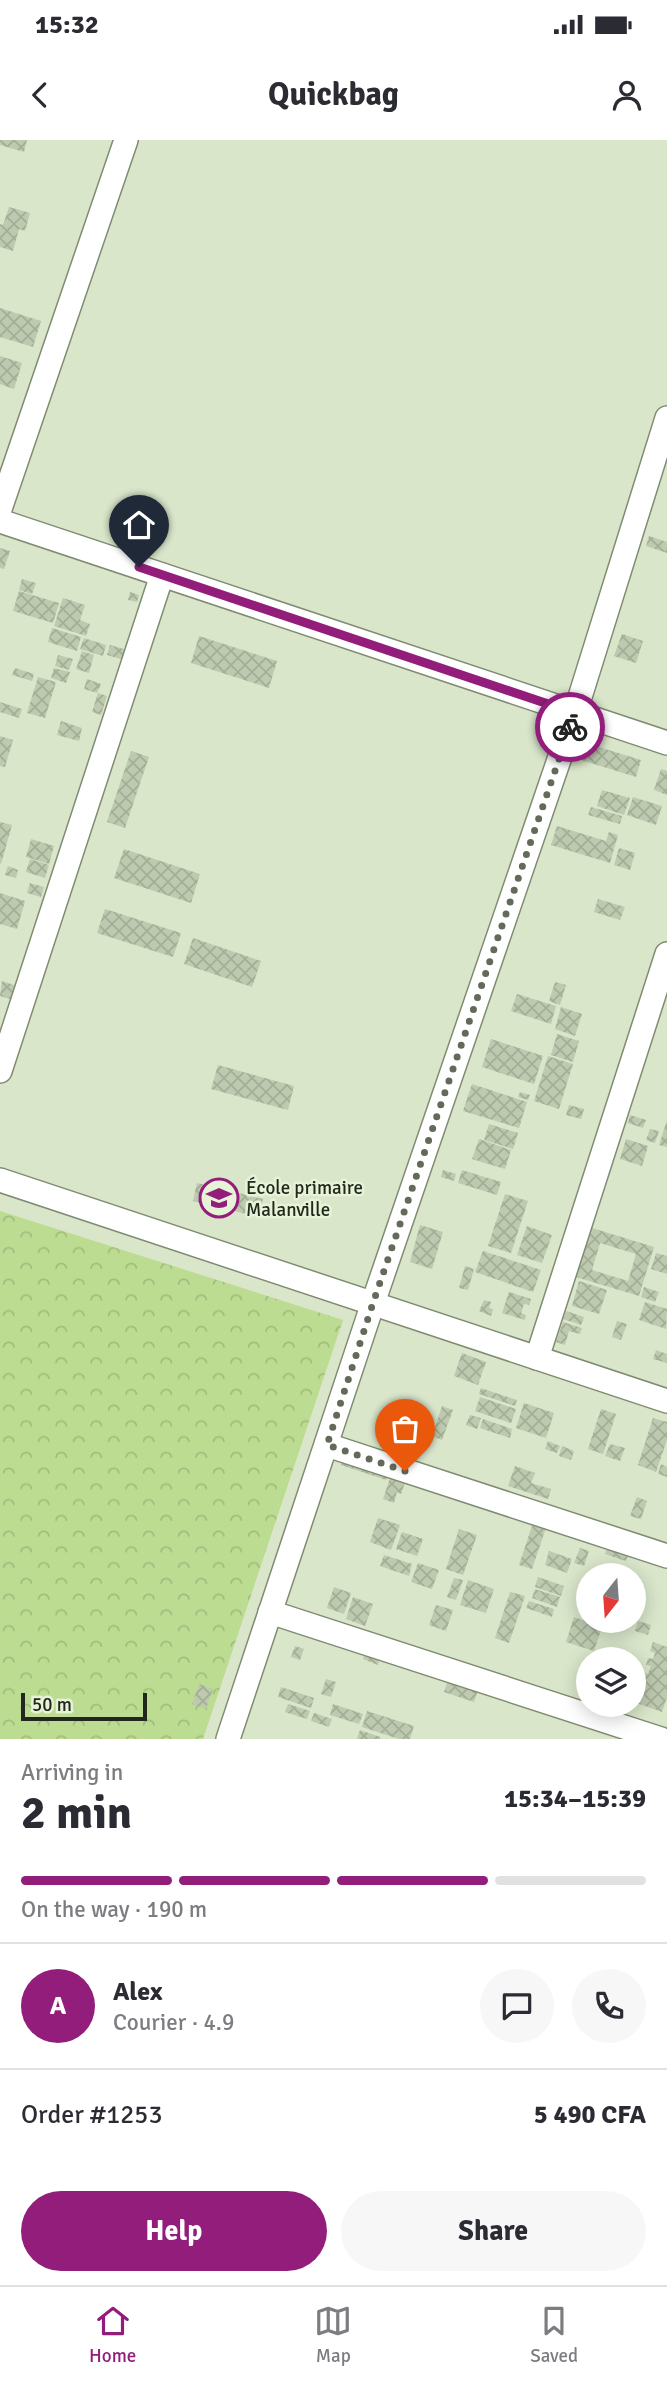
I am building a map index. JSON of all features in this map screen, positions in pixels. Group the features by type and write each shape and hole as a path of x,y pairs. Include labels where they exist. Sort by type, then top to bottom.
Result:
{"street":[{"path":"0,509 126,140"},
{"path":"228,1739 373,1303 575,713 667,418"},
{"path":"0,521 667,743"},
{"path":"0,1072 162,575"},
{"path":"537,1358 667,954"},
{"path":"0,1180 667,1401"},
{"path":"327,1445 667,1556"},
{"path":"270,1612 661,1739"}],"green space":[{"path":"0,1211 343,1320 203,1739 0,1739"}],"building":[{"path":"0,140 27,140 24,152 0,145"},
{"path":"9,207 30,213 25,231 19,229 13,251 0,247 0,224 3,225"},
{"path":"0,308 41,321 33,347 0,337"},
{"path":"0,356 22,363 14,389 0,384"},
{"path":"649,536 667,542 667,553 646,546"},
{"path":"0,548 10,551 4,569 0,568"},
{"path":"22,579 36,583 32,594 19,590"},
{"path":"19,591 59,603 53,623 13,611"},
{"path":"130,592 139,595 137,602 128,600"},
{"path":"63,598 85,605 80,620 90,624 86,636 54,626"},
{"path":"52,628 81,637 77,651 48,642"},
{"path":"622,634 643,641 636,663 614,656"},
{"path":"199,636 277,661 269,688 191,663"},
{"path":"84,638 106,645 103,656 80,649"},
{"path":"110,645 127,650 124,660 107,655"},
{"path":"82,651 94,655 89,673 76,669"},
{"path":"58,655 73,659 69,670 55,666"},
{"path":"15,668 34,674 32,681 12,675"},
{"path":"54,668 70,672 66,683 51,678"},
{"path":"38,677 56,682 45,718 27,713"},
{"path":"87,679 101,684 97,693 84,689"},
{"path":"98,693 107,696 101,715 92,712"},
{"path":"0,702 22,709 19,718 0,712"},
{"path":"61,721 82,728 79,741 57,735"},
{"path":"0,736 13,740 5,767 0,766"},
{"path":"586,743 641,760 636,777 581,760"},
{"path":"131,751 149,757 125,828 107,822"},
{"path":"661,769 667,771 667,795 654,790"},
{"path":"602,790 630,798 624,815 597,806"},
{"path":"633,797 662,806 656,825 627,815"},
{"path":"591,807 622,816 620,824 588,815"},
{"path":"0,822 12,825 1,864 0,863"},
{"path":"557,826 606,841 609,832 618,835 610,863 551,845"},
{"path":"31,839 54,846 49,864 26,857"},
{"path":"619,848 635,853 630,870 614,865"},
{"path":"124,849 200,874 191,903 114,878"},
{"path":"30,859 49,865 45,878 26,872"},
{"path":"8,866 18,870 16,878 5,875"},
{"path":"30,883 44,887 41,897 27,893"},
{"path":"0,893 25,901 17,929 0,924"},
{"path":"598,899 625,907 620,920 594,912"},
{"path":"105,909 181,933 173,957 97,933"},
{"path":"193,938 261,961 252,987 184,964"},
{"path":"2,981 17,986 13,1000 0,996"},
{"path":"555,982 566,985 560,1005 549,1001"},
{"path":"517,994 556,1006 551,1024 511,1011"},
{"path":"561,1007 582,1014 575,1036 555,1029"},
{"path":"557,1034 579,1041 573,1062 551,1055"},
{"path":"491,1039 543,1056 534,1084 482,1067"},
{"path":"548,1056 573,1064 559,1109 534,1101"},
{"path":"218,1065 294,1086 288,1110 211,1089"},
{"path":"472,1084 527,1102 519,1128 463,1111"},
{"path":"520,1092 530,1095 528,1100 518,1097"},
{"path":"569,1105 584,1109 581,1119 566,1115"},
{"path":"630,1115 646,1120 643,1128 628,1123"},
{"path":"667,1120 667,1147 659,1145"},
{"path":"489,1124 518,1133 513,1149 484,1140"},
{"path":"650,1129 659,1131 655,1143 646,1140"},
{"path":"479,1139 511,1150 505,1169 472,1159"},
{"path":"626,1139 648,1146 642,1166 620,1159"},
{"path":"443,1170 456,1174 454,1181 441,1177"},
{"path":"462,1170 501,1182 497,1195 458,1183"},
{"path":"197,1183 263,1199 259,1217 193,1201"},
{"path":"505,1194 528,1201 511,1253 488,1246"},
{"path":"420,1225 443,1232 432,1269 410,1262"},
{"path":"527,1226 552,1235 542,1263 517,1255"},
{"path":"592,1228 654,1247 639,1296 576,1277","holes":["600,1243 636,1254 628,1281 592,1270"]},
{"path":"483,1251 541,1270 533,1292 475,1272"},
{"path":"656,1253 667,1256 667,1274 651,1269"},
{"path":"465,1266 474,1269 468,1290 459,1288"},
{"path":"579,1281 607,1290 599,1314 572,1306"},
{"path":"644,1287 659,1292 655,1302 641,1297"},
{"path":"509,1292 531,1299 529,1305 524,1304 521,1313 526,1315 525,1320 502,1313"},
{"path":"484,1300 491,1302 491,1316 479,1311"},
{"path":"645,1302 667,1309 666,1329 639,1320"},
{"path":"566,1311 584,1317 581,1325 563,1319"},
{"path":"617,1321 627,1324 621,1340 612,1337"},
{"path":"563,1322 582,1328 580,1334 569,1331 565,1345 556,1342"},
{"path":"656,1350 667,1354 667,1363 653,1359"},
{"path":"462,1353 486,1362 478,1385 454,1376"},
{"path":"481,1388 517,1400 515,1406 479,1394"},
{"path":"480,1397 516,1409 511,1423 475,1411"},
{"path":"524,1403 554,1413 546,1438 516,1428"},
{"path":"442,1406 453,1410 442,1440 432,1436"},
{"path":"601,1409 616,1414 603,1454 588,1449"},
{"path":"470,1415 481,1418 477,1429 466,1425"},
{"path":"653,1418 667,1422 667,1440 656,1472 638,1465"},
{"path":"483,1419 512,1429 510,1438 480,1428"},
{"path":"548,1441 560,1446 557,1453 545,1449"},
{"path":"610,1444 625,1448 620,1461 605,1456"},
{"path":"562,1446 574,1451 571,1460 559,1456"},
{"path":"344,1456 389,1471 386,1480 341,1465"},
{"path":"661,1464 667,1467 667,1477 658,1474"},
{"path":"515,1466 535,1473 531,1483 551,1489 548,1499 508,1486"},
{"path":"392,1472 407,1477 401,1494 397,1492 394,1503 383,1499"},
{"path":"637,1497 647,1501 641,1519 630,1516"},
{"path":"378,1518 400,1525 391,1550 370,1542"},
{"path":"534,1520 547,1525 532,1569 519,1565"},
{"path":"459,1529 477,1535 463,1575 446,1569"},
{"path":"402,1532 423,1539 417,1556 396,1549"},
{"path":"608,1546 629,1553 626,1561 605,1554"},
{"path":"580,1548 589,1551 585,1563 574,1563"},
{"path":"549,1551 572,1559 567,1573 545,1565"},
{"path":"384,1555 412,1564 409,1576 380,1566"},
{"path":"418,1563 439,1570 432,1589 411,1582"},
{"path":"538,1577 564,1586 561,1596 535,1587"},
{"path":"454,1578 463,1580 456,1600 447,1597"},
{"path":"468,1580 494,1589 486,1613 460,1605"},
{"path":"334,1587 351,1593 344,1614 327,1608"},
{"path":"535,1589 560,1597 557,1607 532,1598"},
{"path":"510,1592 525,1596 509,1643 495,1638"},
{"path":"353,1597 373,1604 365,1626 346,1619"},
{"path":"529,1601 554,1609 552,1617 526,1608"},
{"path":"436,1605 453,1610 446,1631 429,1625"},
{"path":"574,1617 576,1633 600,1633 595,1647 582,1647 566,1642"},
{"path":"646,1623 651,1625 648,1635 642,1633 646,1633"},
{"path":"653,1642 667,1647 667,1697 662,1712 646,1706 646,1673 651,1666 646,1665 648,1658 653,1659 655,1653 650,1651"},
{"path":"295,1646 304,1649 300,1660 291,1657"},
{"path":"365,1652 380,1657 378,1665 363,1659"},
{"path":"326,1679 336,1682 331,1697 321,1694"},
{"path":"448,1680 478,1690 474,1702 444,1692"},
{"path":"199,1684 213,1689 206,1709 192,1704"},
{"path":"281,1687 314,1698 311,1708 278,1697"},
{"path":"288,1704 310,1711 307,1719 285,1712"},
{"path":"333,1704 363,1714 359,1724 330,1715"},
{"path":"367,1711 414,1726 410,1739 399,1739 362,1727"},
{"path":"314,1713 332,1719 329,1727 311,1721"},
{"path":"360,1730 380,1737 380,1739 357,1739"}],"way so far":[{"path":"405,1471 327,1445 570,727"}],"place":[{"name":"École primaire Malanville","path":"219,1198"}],"route":[{"path":"139,567 575,713 570,727"}]}
